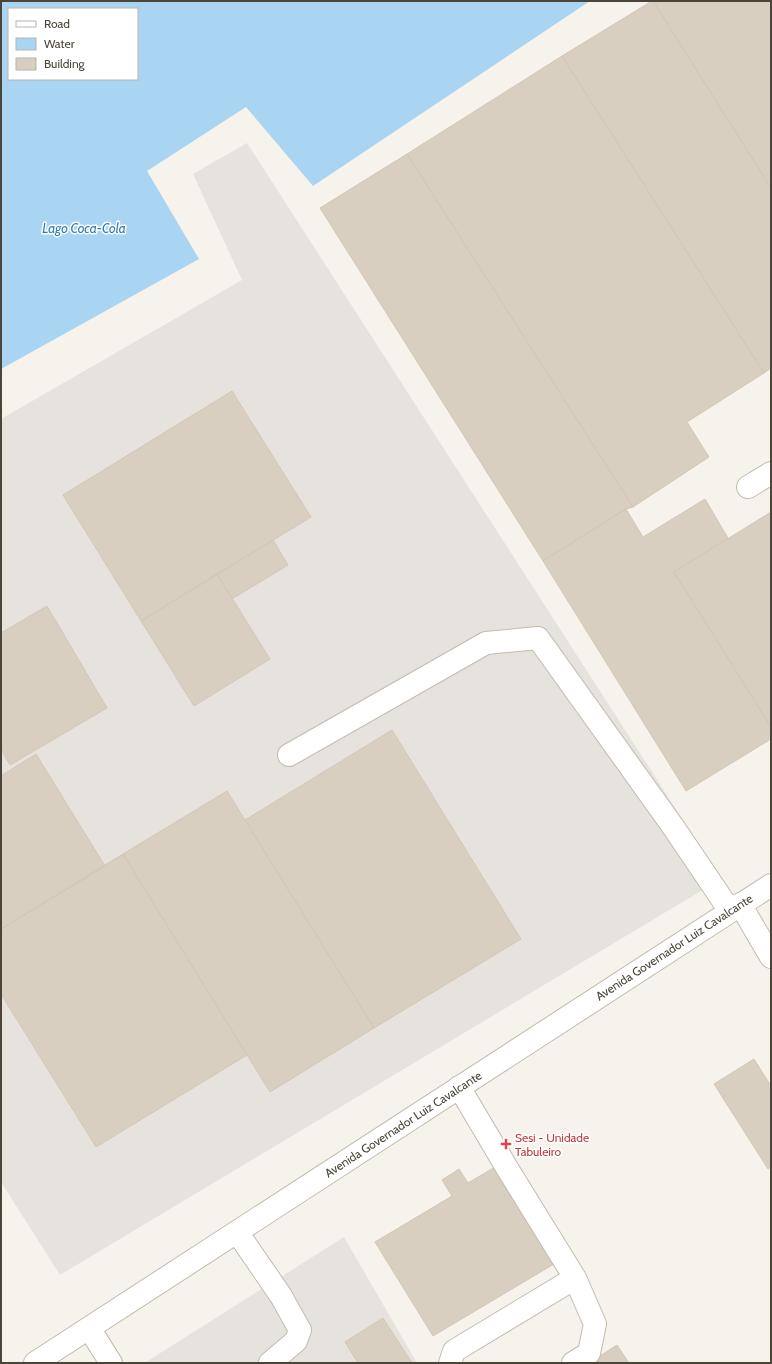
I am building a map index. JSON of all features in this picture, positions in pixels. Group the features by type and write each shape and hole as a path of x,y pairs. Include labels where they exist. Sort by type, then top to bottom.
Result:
{"street":[{"path":"748,487 771,473"},
{"path":"289,755 486,643 538,638 674,828 771,957"},
{"name":"Avenida Governador Luiz Cavalcante","path":"37,1362 771,885"},
{"path":"459,1087 575,1278 595,1324 590,1353 573,1363"},
{"path":"236,1232 281,1296 300,1330 296,1341 270,1363"},
{"path":"450,1363 454,1351 575,1278"},
{"path":"89,1328 111,1363"}],"shaded area":[{"path":"247,143 721,879 60,1275 1,1182 1,419 242,280 193,174"},
{"path":"344,1237 417,1363 146,1362"}],"water":[{"name":"Lago Coca-Cola","path":"1,1 590,1 313,186 246,107 147,171 199,259 1,369"}],"building":[{"path":"652,1 771,188 771,368 764,373 562,56"},
{"path":"653,1 771,1 771,188"},
{"path":"562,56 764,373 687,422 709,457 633,507 407,154"},
{"path":"407,154 633,507 626,509 543,561 320,208"},
{"path":"232,391 311,517 141,621 63,495"},
{"path":"705,499 728,538 674,572 771,727 771,739 686,791 543,561 626,509 643,537"},
{"path":"771,512 771,727 674,572"},
{"path":"273,540 288,565 232,599 217,574"},
{"path":"217,574 270,659 194,706 141,621"},
{"path":"47,606 107,708 10,765 1,749 1,633"},
{"path":"392,730 521,939 374,1028 245,820"},
{"path":"36,754 105,866 1,929 1,776"},
{"path":"227,791 374,1028 270,1092 123,854"},
{"path":"123,854 247,1055 96,1147 1,994 1,929"},
{"path":"754,1059 771,1086 771,1167 768,1169 714,1084"},
{"path":"495,1167 554,1264 433,1336 375,1242 452,1196 442,1180 459,1169 468,1183"},
{"path":"383,1318 412,1363 358,1363 345,1342"},
{"path":"617,1345 629,1363 589,1363"}],"place":[{"name":"Sesi - Unidade Tabuleiro","path":"506,1144"}]}
